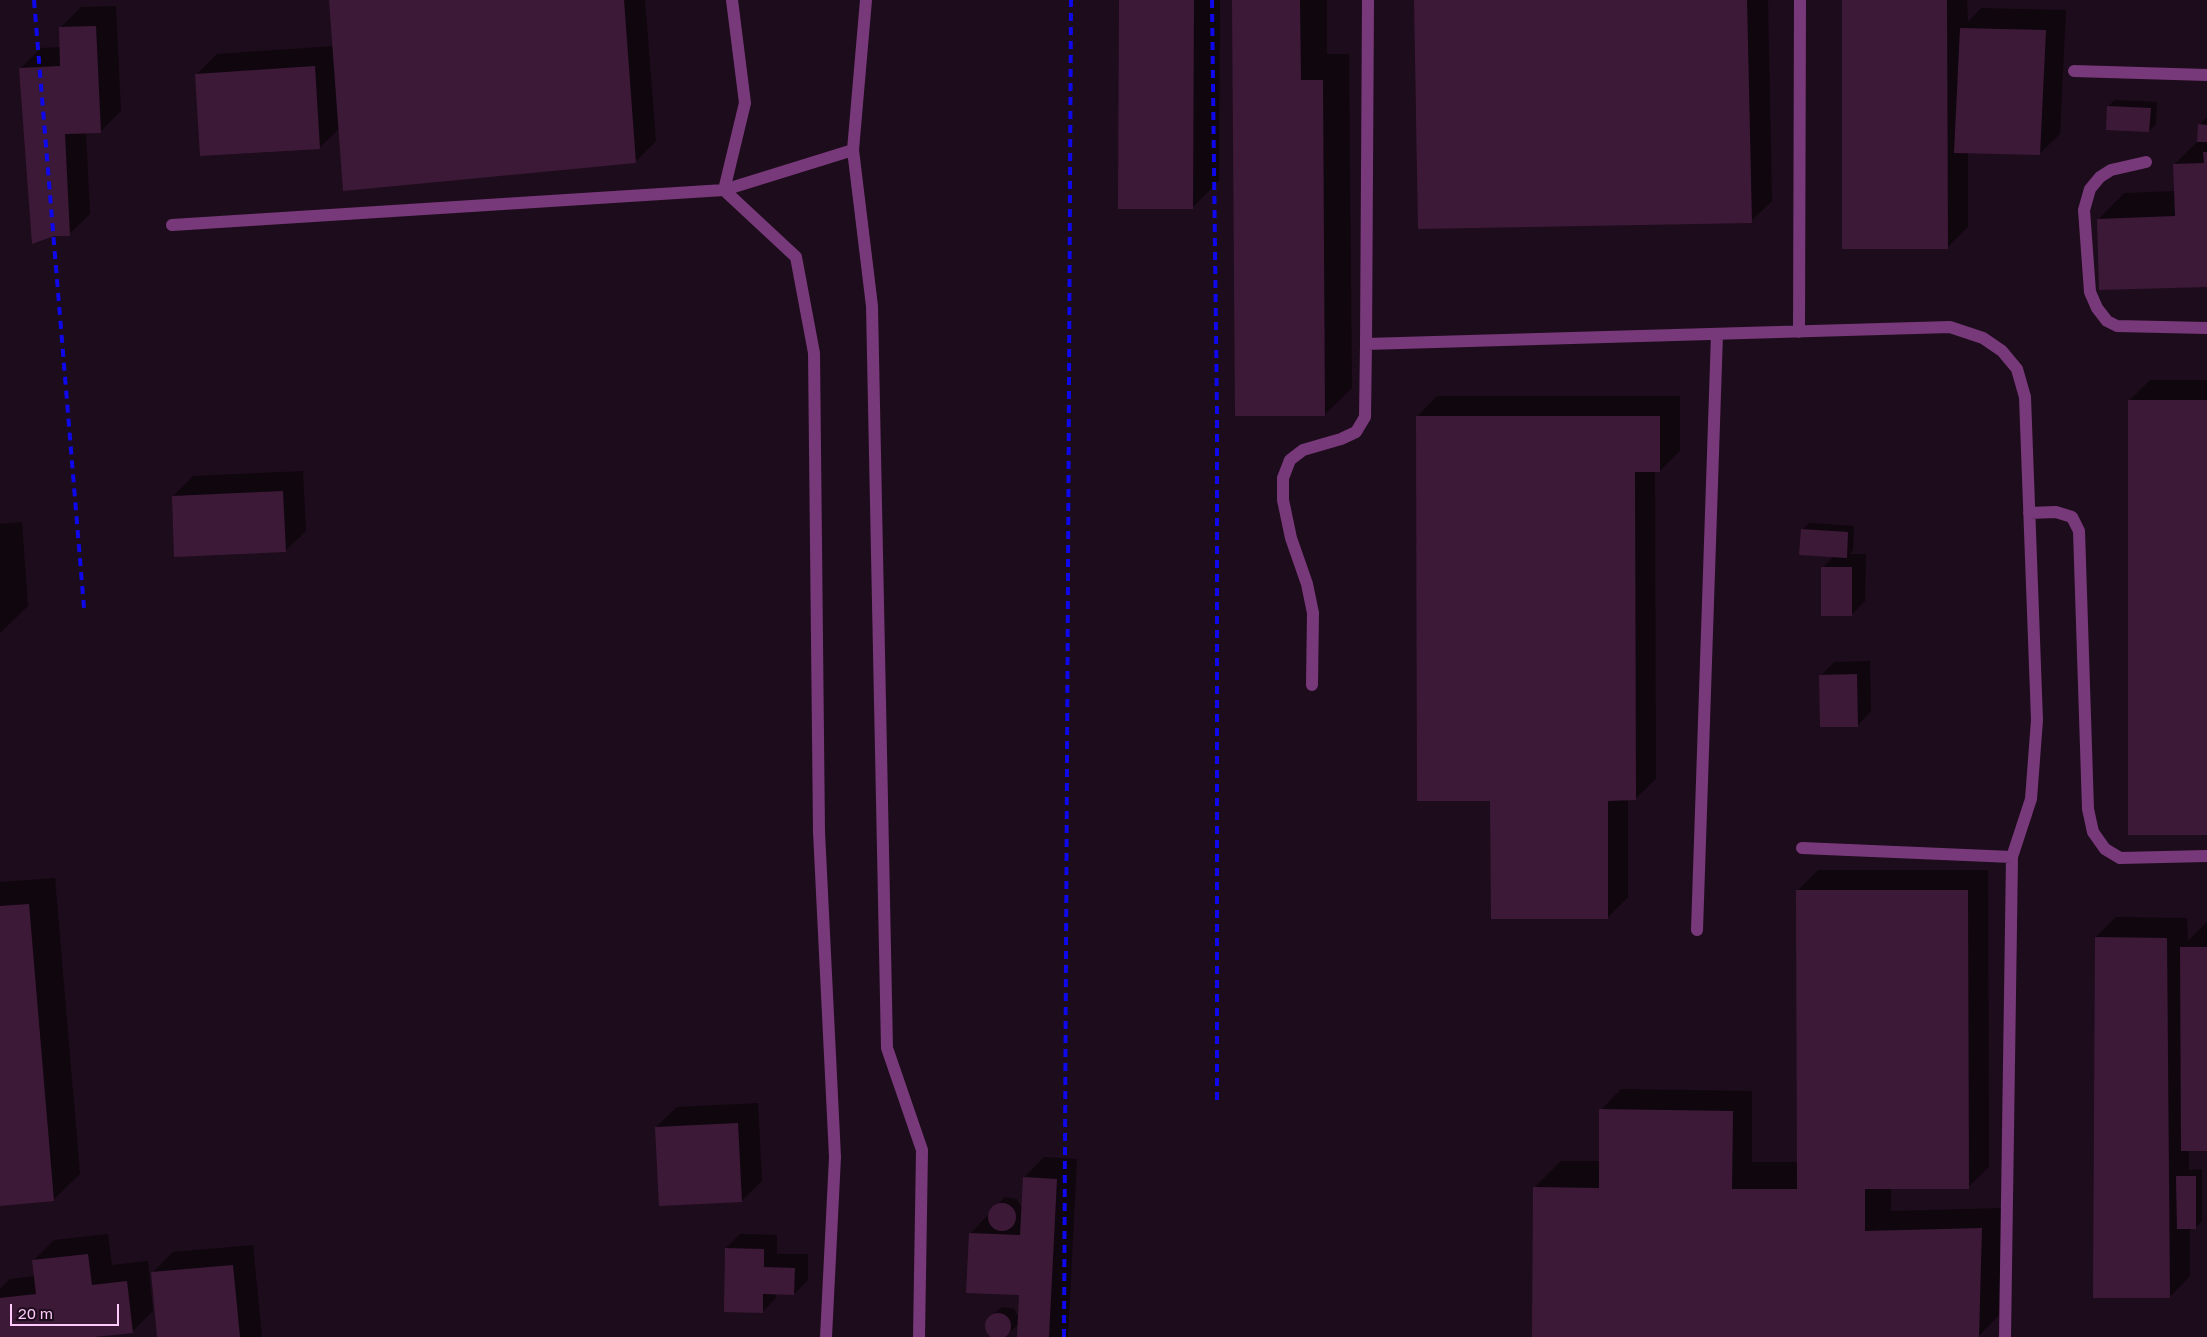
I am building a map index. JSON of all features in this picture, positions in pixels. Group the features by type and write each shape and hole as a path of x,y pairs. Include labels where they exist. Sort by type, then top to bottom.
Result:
{"lane":[{"path":"724,190 745,103 732,0"},
{"path":"866,0 853,150 872,306 886,1048 922,1150 919,1337"},
{"path":"1312,685 1313,613 1307,584 1290,538 1282,500 1283,478 1290,460 1304,450 1341,439 1356,432 1365,417 1368,0"},
{"path":"1799,332 1800,0"},
{"path":"2074,71 2207,75"},
{"path":"172,225 724,190 853,150"},
{"path":"2146,162 2111,170 2100,177 2090,189 2084,210 2090,292 2107,321 2117,326 2207,328"},
{"path":"724,190 796,257 814,353 819,832 835,1157 826,1337"},
{"path":"1366,344 1950,327 1983,338 2002,351 2017,369 2025,397 2037,720 2031,800 2012,857 2005,1337"},
{"path":"1697,930 1717,334"},
{"path":"2029,513 2056,512 2072,517 2079,531 2088,809 2093,832 2105,849 2120,858 2207,856"},
{"path":"1802,848 2012,857"}],"building":[{"path":"329,0 624,0 636,163 343,191"},
{"path":"1119,0 1194,0 1193,209 1118,209"},
{"path":"1232,0 1300,0 1301,80 1323,80 1325,416 1235,416"},
{"path":"1414,0 1747,0 1752,223 1418,229"},
{"path":"1842,0 1947,0 1948,249 1842,249"},
{"path":"96,26 101,133 65,134 70,236 54,236 32,244 19,68 60,66 59,27"},
{"path":"1960,28 2046,30 2040,155 1954,153"},
{"path":"315,66 320,149 200,156 195,74"},
{"path":"2107,106 2151,108 2149,132 2106,130"},
{"path":"2198,124 2207,125 2207,142 2197,142"},
{"path":"2203,152 2207,152 2207,287 2099,290 2097,219 2175,216 2173,164 2204,163"},
{"path":"2128,400 2207,400 2207,835 2128,835"},
{"path":"1416,416 1660,416 1660,472 1635,472 1636,800 1608,801 1608,919 1491,919 1490,801 1417,801"},
{"path":"283,491 286,552 174,557 172,496"},
{"path":"1801,529 1848,532 1847,558 1799,555"},
{"path":"1821,567 1852,567 1852,616 1821,616"},
{"path":"1857,674 1858,727 1820,727 1819,675"},
{"path":"1796,890 1968,890 1969,1189 1865,1189 1865,1231 1982,1228 1979,1337 1532,1337 1533,1187 1599,1188 1599,1109 1733,1111 1732,1189 1797,1189"},
{"path":"29,904 54,1201 0,1206 0,906"},
{"path":"2095,937 2167,938 2170,1298 2093,1298"},
{"path":"2180,947 2207,947 2207,1151 2181,1151"},
{"path":"738,1123 742,1202 659,1206 655,1127"},
{"path":"2176,1176 2196,1176 2196,1229 2177,1229"},
{"path":"1023,1177 1057,1179 1049,1337 1017,1337 1019,1295 966,1293 969,1233 1020,1235"},
{"path":"1002,1203 1012,1207 1016,1217 1012,1227 1002,1231 992,1227 988,1217 992,1207"},
{"path":"725,1248 764,1249 764,1267 795,1268 794,1295 763,1294 763,1313 724,1312"},
{"path":"88,1254 92,1285 127,1281 133,1333 94,1337 0,1337 0,1298 36,1294 32,1260"},
{"path":"233,1265 240,1337 157,1337 151,1272"},
{"path":"998,1313 1008,1316 1011,1326 1008,1336 998,1339 988,1336 985,1326 988,1316"}],"railway":[{"path":"34,0 84,608"},
{"path":"1064,1337 1071,0"},
{"path":"1212,0 1217,415 1217,1101"}]}
